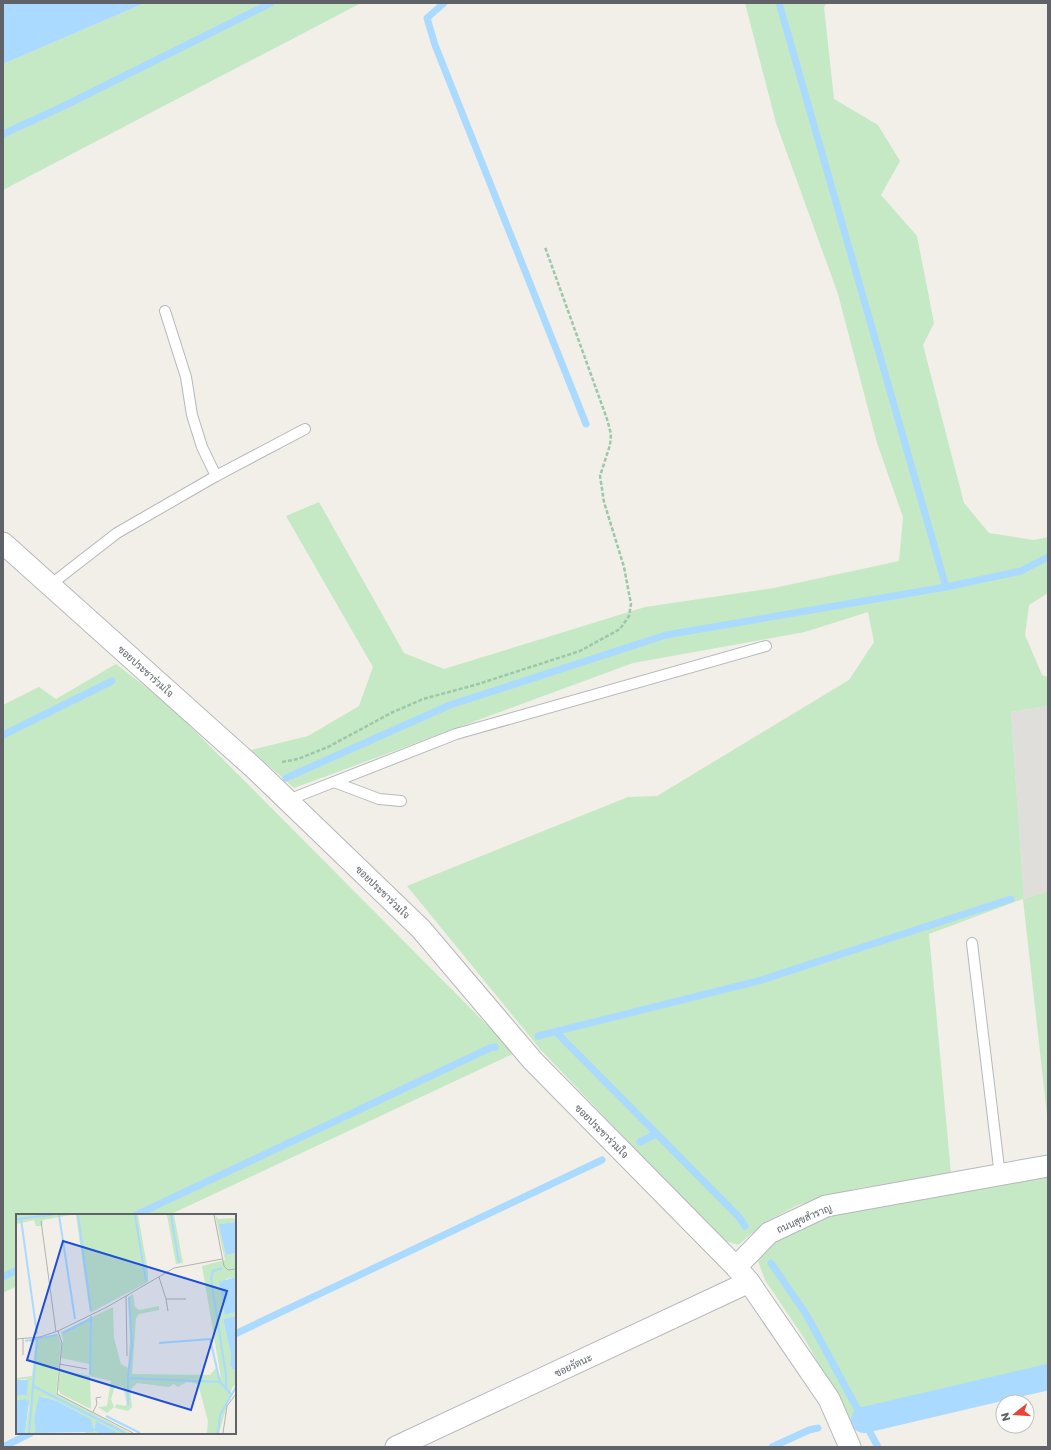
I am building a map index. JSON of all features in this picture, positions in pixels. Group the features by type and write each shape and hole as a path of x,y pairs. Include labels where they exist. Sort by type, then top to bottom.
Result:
{"street":[{"name":"ซอยประชาร่วมใจ","path":"3,543 255,769 422,929 533,1061 743,1275"},
{"name":"ถนนสุขสำราญ","path":"743,1275 769,1233 826,1206 1000,1176 1048,1166"},
{"name":"ซอยรัตนะ","path":"396,1447 743,1275"},
{"path":"743,1275 829,1399 850,1447"}],"lane":[{"path":"165,311 186,377 192,415 202,447 216,476"},
{"path":"50,585 117,533 216,476 305,429"},
{"path":"288,800 456,734 766,646"},
{"path":"334,782 379,800 401,801"},
{"path":"972,943 1000,1176"}],"path":[{"path":"255,769 298,759 328,747 391,713 423,699 475,685 580,651 620,629 629,616 631,604 624,567 604,502 600,476 610,445 611,434 607,419 545,247"}],"shaded area":[{"path":"1048,706 1048,891 1024,899 1011,712"}],"green space":[{"path":"145,3 361,3 3,190 3,64"},
{"path":"745,3 827,3 824,7 834,99 878,125 900,161 881,195 917,236 934,323 923,345 964,503 989,533 1034,540 1048,537 1048,593 1029,605 1025,635 1042,675 1048,677 1048,706 1011,712 1024,899 1048,891 1048,1124 1023,899 929,934 951,1174 859,1188 798,1205 767,1221 738,1245 726,1241 697,1214 540,1049 407,886 628,797 657,796 849,680 874,642 868,612 805,632 633,663 294,788 251,750 308,736 359,706 373,667 286,516 319,502 404,653 444,669 645,607 774,588 899,561 903,517 877,443 838,294 776,123"},
{"path":"116,664 167,703 515,1053 171,1214 16,1214 16,1286 3,1293 3,705 39,687 56,699"},
{"path":"1048,1176 1048,1387 1016,1394 995,1394 995,1398 854,1429 806,1341 765,1280 758,1261 778,1239 831,1215"}],"water":[{"path":"3,3 145,3 3,64"}],"waterway":[{"path":"3,134 66,105 271,3"},
{"path":"444,3 427,18 435,45 586,424"},
{"path":"779,3 946,587 1021,571 1048,557"},
{"path":"286,778 450,705 666,635 946,587"},
{"path":"3,735 112,681"},
{"path":"538,1036 758,981 1011,899"},
{"path":"556,1032 739,1217 745,1226"},
{"path":"138,1214 490,1048 495,1047"},
{"path":"640,1142 656,1134"},
{"path":"236,1334 602,1160"},
{"path":"771,1263 806,1314 878,1447"},
{"path":"3,1277 16,1270"},
{"path":"864,1420 1048,1377"},
{"path":"772,1447 809,1430 818,1428"},
{"path":"3,1447 29,1434"}]}
